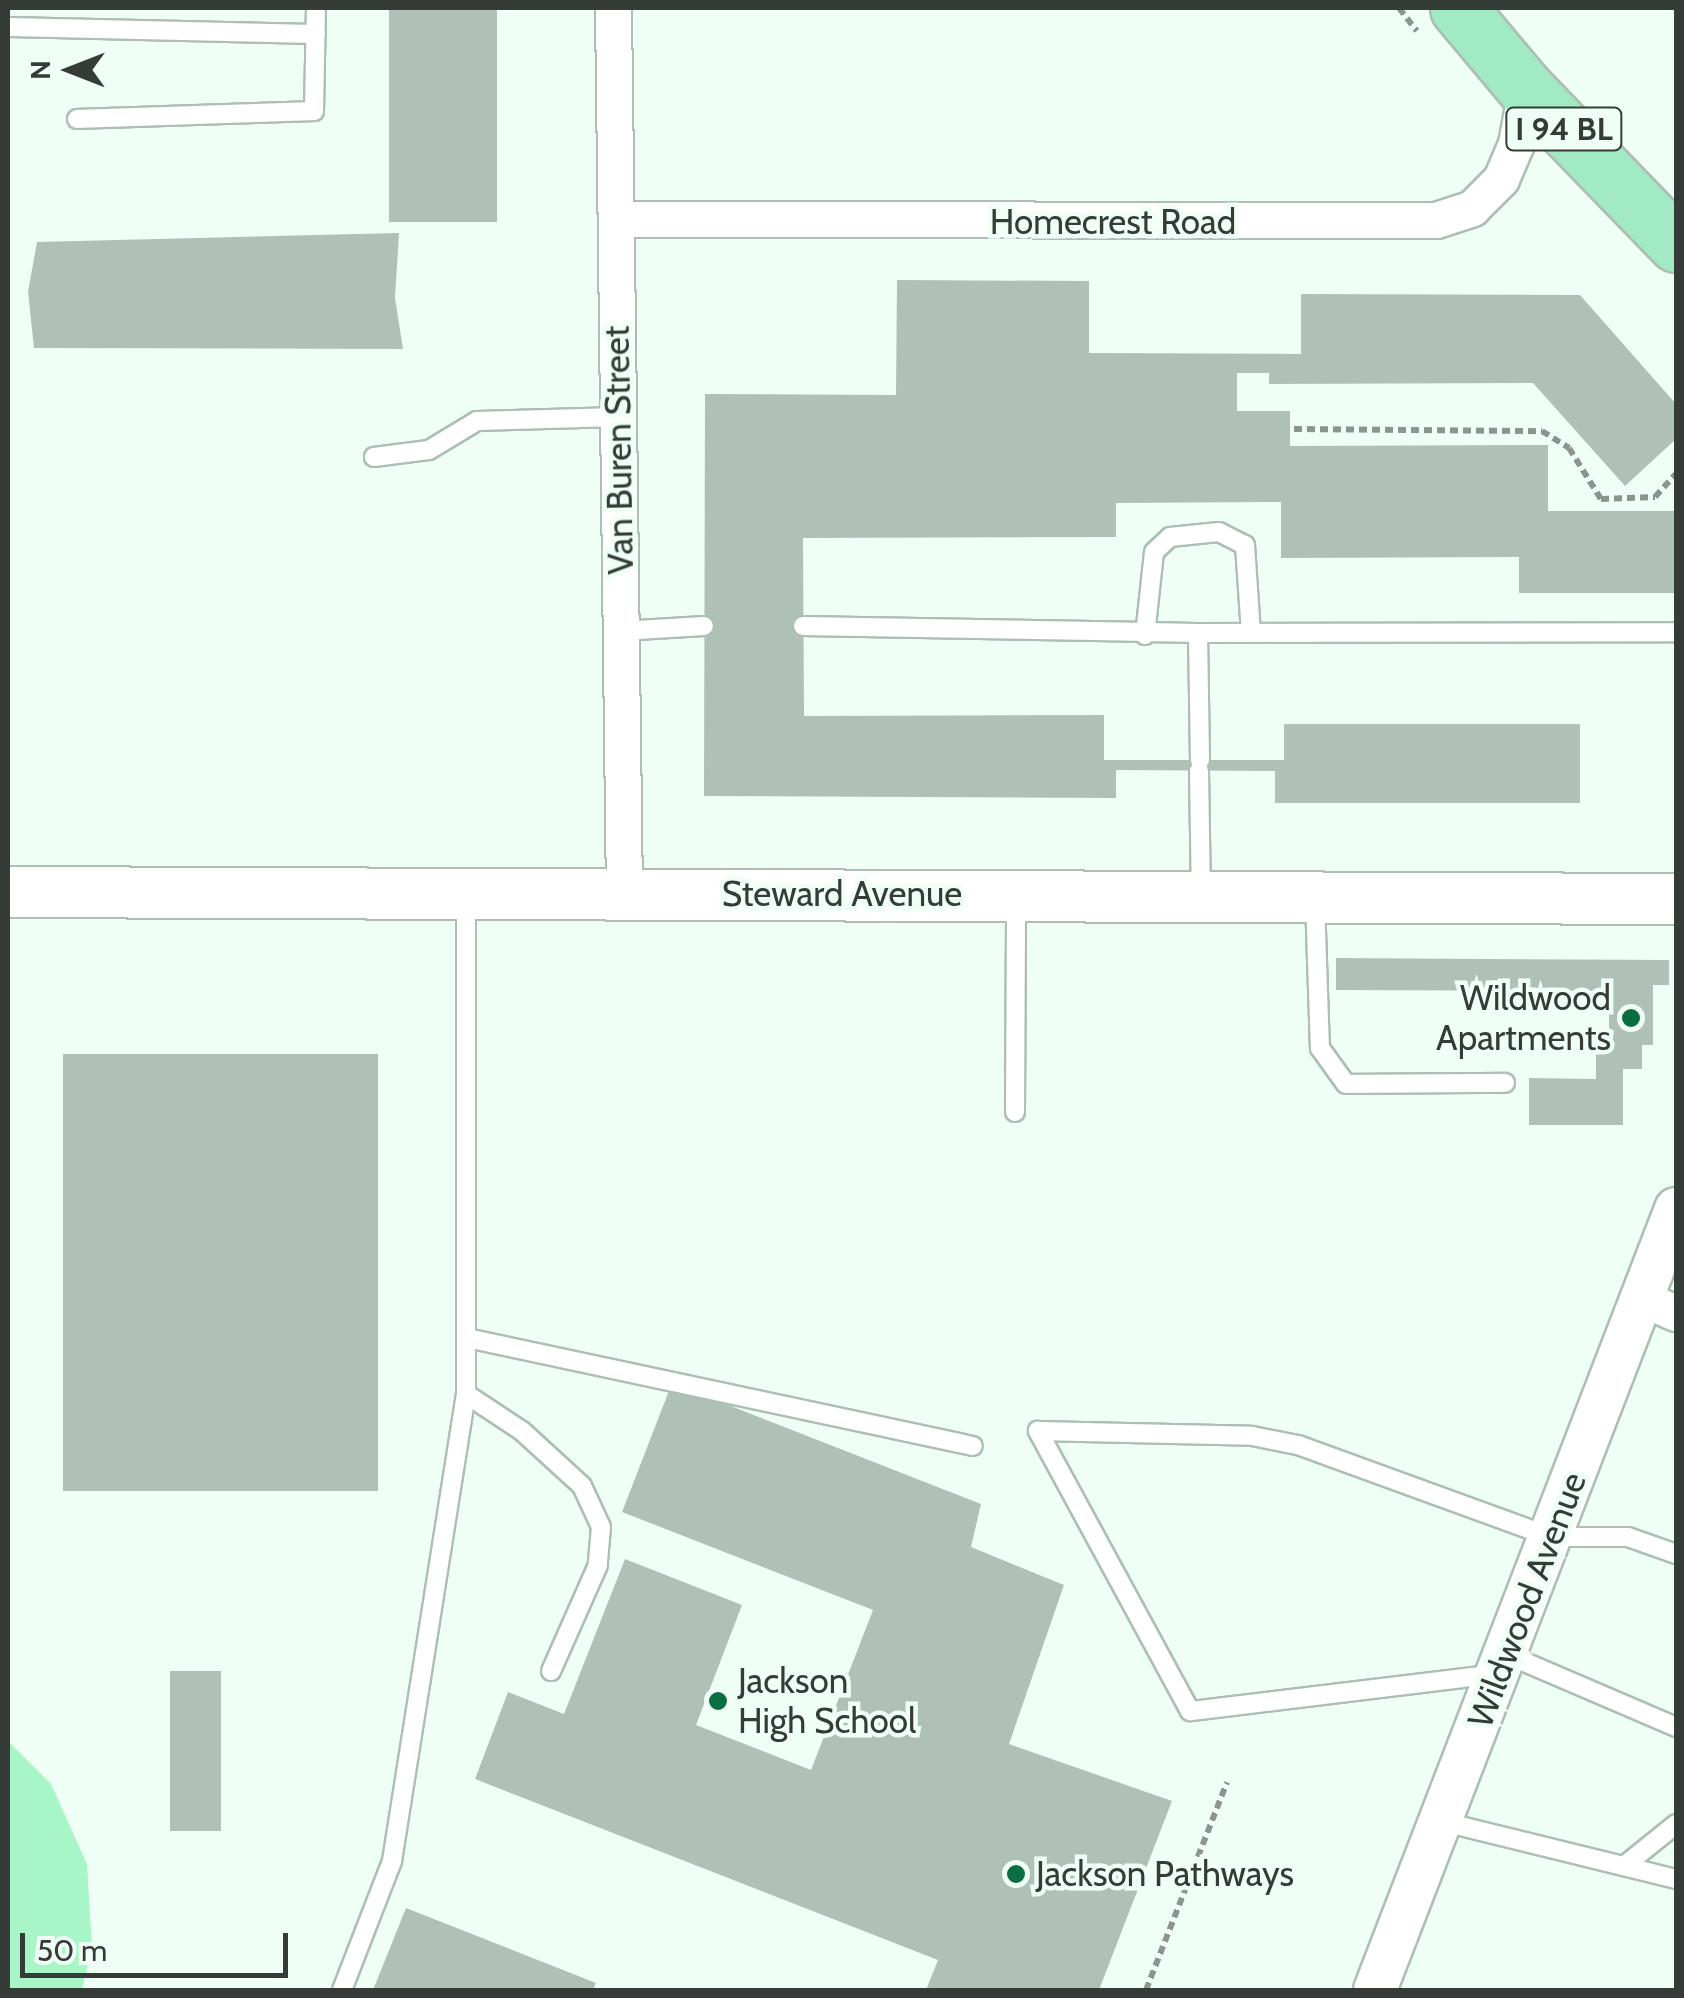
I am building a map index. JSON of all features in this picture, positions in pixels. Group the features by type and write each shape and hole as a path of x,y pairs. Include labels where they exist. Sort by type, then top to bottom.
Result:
{"main road":[{"name":"I 94 BL","path":"1458,8 1526,89 1676,244"},
{"name":"Steward Avenue","path":"8,892 1201,894 1676,899"}],"street":[{"name":"Van Buren Street","path":"613,8 624,893"},
{"name":"Homecrest Road","path":"616,219 1436,220 1472,208 1502,179 1516,144 1526,89"},
{"name":"Wildwood Avenue","path":"1374,1990 1551,1537 1660,1306 1676,1209"}],"lane":[{"path":"77,118 314,111 316,8"},
{"path":"8,27 316,34"},
{"path":"374,458 429,450 477,421 618,417"},
{"path":"1145,635 1154,552 1170,537 1219,532 1245,545 1251,632"},
{"path":"621,631 704,626"},
{"path":"803,626 1145,635 1676,632"},
{"path":"1198,634 1201,894"},
{"path":"342,1990 392,1861 466,1394 466,892"},
{"path":"1015,1112 1016,895"},
{"path":"1314,895 1320,1048 1346,1084 1505,1083"},
{"path":"467,1338 973,1446"},
{"path":"466,1394 522,1431 582,1486 600,1527 598,1565 551,1671"},
{"path":"1676,1554 1628,1537 1551,1537 1298,1445 1252,1436 1038,1431 1190,1711 1502,1664 1676,1727"},
{"path":"1440,1821 1676,1879"},
{"path":"1624,1866 1676,1824"}],"path":[{"path":"1294,429 1542,432 1569,448 1601,499 1655,497 1676,474"},
{"path":"1146,1990 1227,1782"}],"green space":[{"path":"8,1741 51,1784 87,1864 92,1947 82,1990 8,1990"}],"building":[{"path":"389,8 497,8 497,222 389,222"},
{"path":"399,233 395,298 403,349 34,348 28,292 37,242"},
{"path":"897,280 1089,281 1089,353 1301,354 1301,294 1580,295 1676,404 1676,439 1625,486 1533,383 1269,384 1269,373 1237,373 1237,411 1290,411 1290,446 1548,445 1548,511 1676,511 1676,593 1519,593 1519,557 1281,558 1281,502 1116,503 1116,537 803,538 804,716 1104,715 1104,760 1284,760 1284,724 1580,724 1580,803 1275,803 1275,771 1116,770 1116,798 704,796 705,394 896,395"},
{"name":"Wildwood Apartments","path":"1336,958 1669,960 1669,985 1653,985 1653,1045 1642,1045 1642,1069 1623,1069 1623,1125 1529,1125 1529,1078 1596,1079 1596,1046 1609,1046 1609,991 1336,990"},
{"path":"63,1054 378,1054 378,1491 63,1491"},
{"path":"672,1383 981,1504 971,1547 1064,1585 1009,1744 1172,1801 1099,1990 926,1990 938,1960 475,1779 508,1692 564,1714 625,1559 742,1605 696,1725 811,1770 873,1610 622,1512"},
{"path":"170,1671 221,1671 221,1831 170,1831"},
{"path":"406,1908 596,1983 593,1990 373,1990"}],"place":[{"name":"Wildwood Apartments","path":"1631,1018"},
{"name":"Jackson High School","path":"718,1701"},
{"name":"Jackson Pathways","path":"1016,1874"}]}
